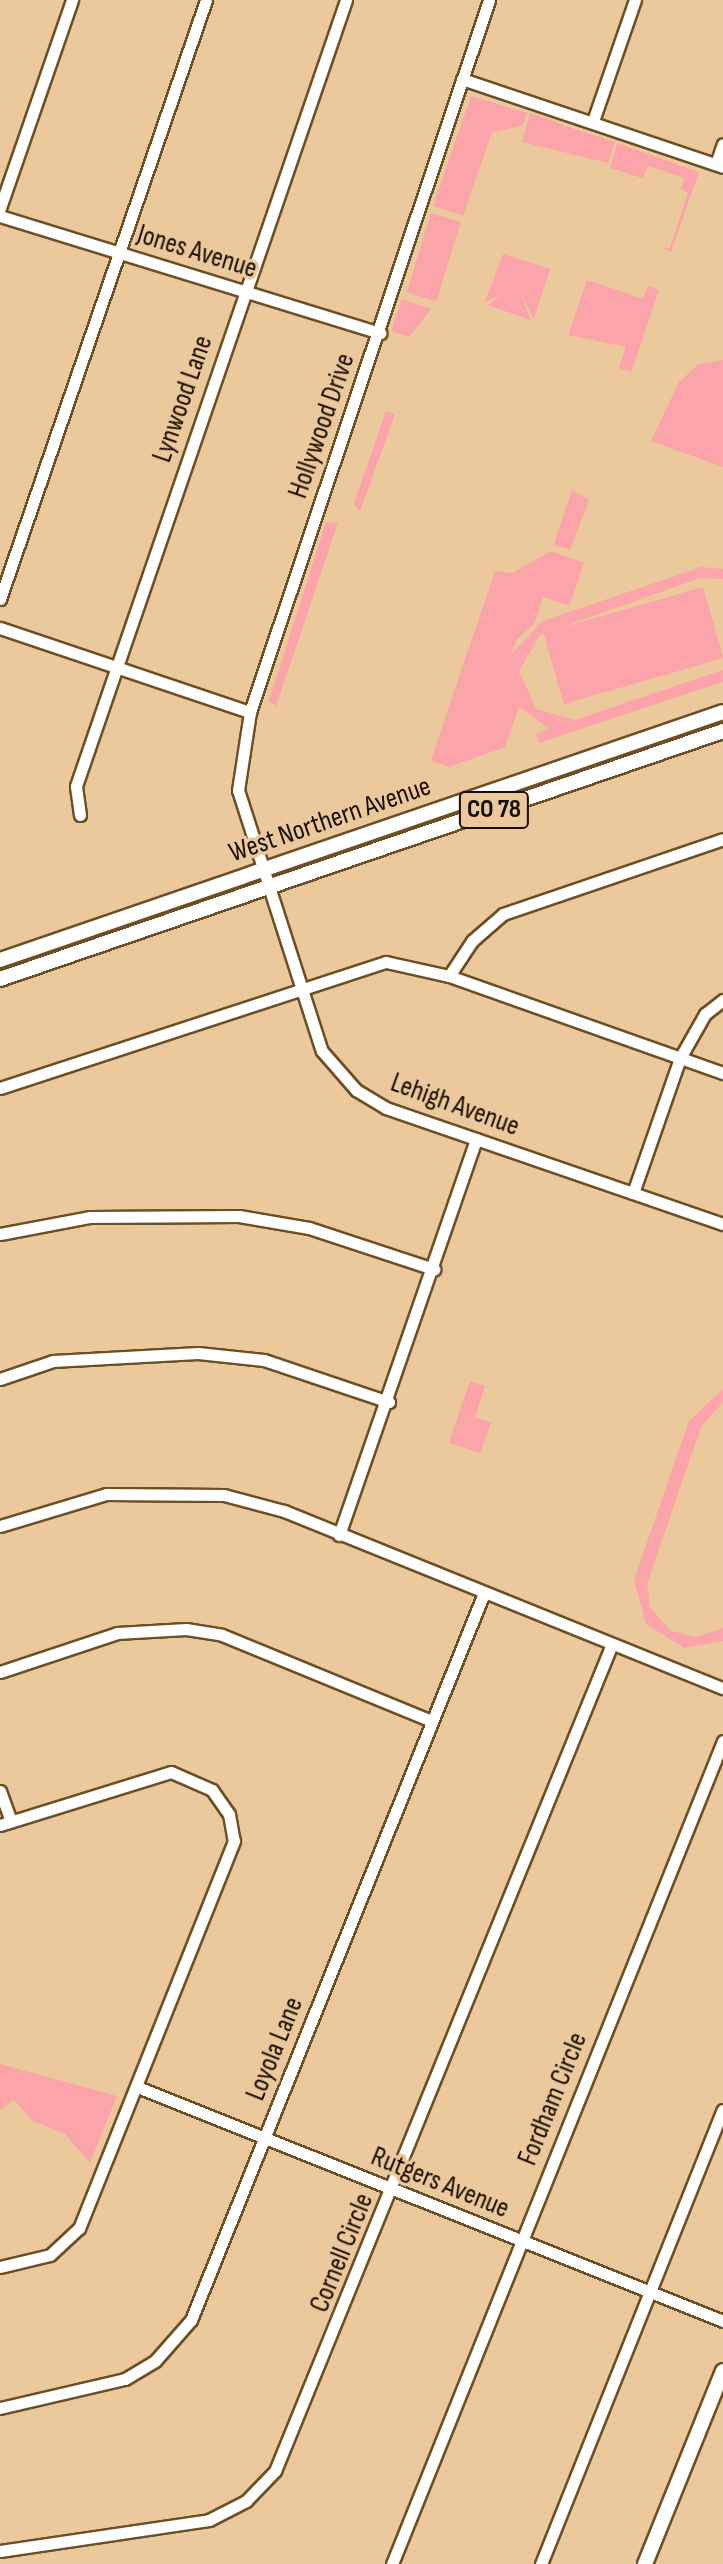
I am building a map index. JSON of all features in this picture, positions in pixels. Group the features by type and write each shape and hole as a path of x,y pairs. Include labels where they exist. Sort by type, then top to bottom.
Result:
{"main road":[{"name":"West Northern Avenue","path":"0,960 723,712"},
{"name":"West Northern Avenue","path":"0,979 723,731"},
{"path":"645,2564 723,2371"}],"street":[{"path":"0,208 72,0"},
{"path":"0,599 206,0"},
{"name":"Lynwood Lane","path":"80,815 76,786 346,0"},
{"name":"Hollywood Drive","path":"259,872 238,790 250,712 380,333 489,0"},
{"path":"593,121 635,0"},
{"path":"462,79 720,165 723,144"},
{"name":"Jones Avenue","path":"0,216 380,333"},
{"path":"0,628 250,712"},
{"path":"449,976 472,941 503,914 723,839"},
{"name":"Lehigh Avenue","path":"259,872 322,1051 356,1090 476,1139 723,1224"},
{"path":"0,1088 301,985 386,962 449,976 723,1073"},
{"path":"633,1193 680,1058 705,1014 723,1000"},
{"path":"339,1535 389,1402 476,1139"},
{"path":"0,1234 90,1217 239,1216 309,1228 434,1269"},
{"path":"0,1379 66,1359 198,1353 264,1360 389,1402"},
{"path":"0,1526 106,1494 167,1490 255,1502 723,1688"},
{"name":"Loyola Lane","path":"0,2408 125,2379 169,2349 200,2301 484,1593"},
{"path":"0,1672 117,1633 186,1629 222,1635 432,1721"},
{"name":"Cornell Circle","path":"0,2551 191,2525 260,2488 295,2437 612,1644"},
{"name":"Fordham Circle","path":"392,2564 723,1741"},
{"path":"0,1791 5,1823 171,1772 200,1781 229,1814 232,1856 140,2088 71,2239 50,2255 0,2267"},
{"name":"Rutgers Avenue","path":"140,2088 723,2321"},
{"path":"541,2564 723,2110"}],"shaded area":[{"path":"471,96 527,113 522,126 492,132 463,216 433,206"},
{"path":"530,113 564,125 562,134 565,126 615,142 608,163 522,142"},
{"path":"617,143 699,172 671,252 661,247 670,248 688,193 681,189 684,178 649,166 642,178 610,168"},
{"path":"431,213 461,222 436,301 407,292"},
{"path":"503,254 550,269 534,319 519,290 531,320 487,305 506,293 485,302"},
{"path":"587,280 643,299 648,286 659,290 631,372 619,368 626,347 568,335"},
{"path":"402,299 431,309 409,337 391,331"},
{"path":"723,360 723,467 651,441 679,382 699,364"},
{"path":"386,411 395,414 360,511 354,504"},
{"path":"572,490 589,500 570,550 554,545"},
{"path":"326,522 338,523 276,706 269,701"},
{"path":"551,551 584,563 569,606 543,597 534,624 517,639 511,654 543,621 701,567 723,569 723,579 700,578 540,635 519,671 536,709 575,720 723,670 723,682 539,743 536,734 549,728 519,707 505,747 449,767 431,760 495,571 512,573"},
{"path":"703,587 723,658 564,704 543,633"},
{"path":"470,1381 485,1386 475,1417 491,1423 480,1453 449,1443"},
{"path":"723,1389 723,1402 701,1427 647,1584 650,1607 671,1631 696,1637 723,1628 723,1641 684,1648 646,1624 634,1580 689,1421"},
{"path":"0,2064 117,2096 90,2163 64,2133 33,2121 14,2100 0,2110"}]}
